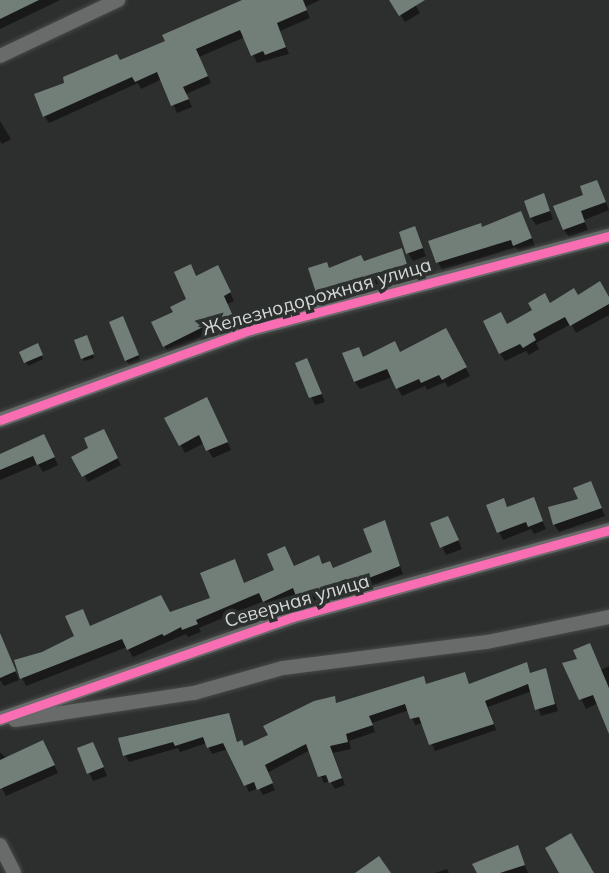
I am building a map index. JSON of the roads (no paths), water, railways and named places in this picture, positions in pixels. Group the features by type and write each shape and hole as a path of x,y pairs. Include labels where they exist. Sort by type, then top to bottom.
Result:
{"street":[{"path":"0,56 118,0"},
{"name":"Железнодорожная улица","path":"0,421 250,330 609,236"},
{"name":"Северная улица","path":"0,720 293,617 609,530"},
{"name":"Северная улица","path":"0,720 194,693 283,668 487,642 609,617"},
{"path":"0,845 14,873"}]}
